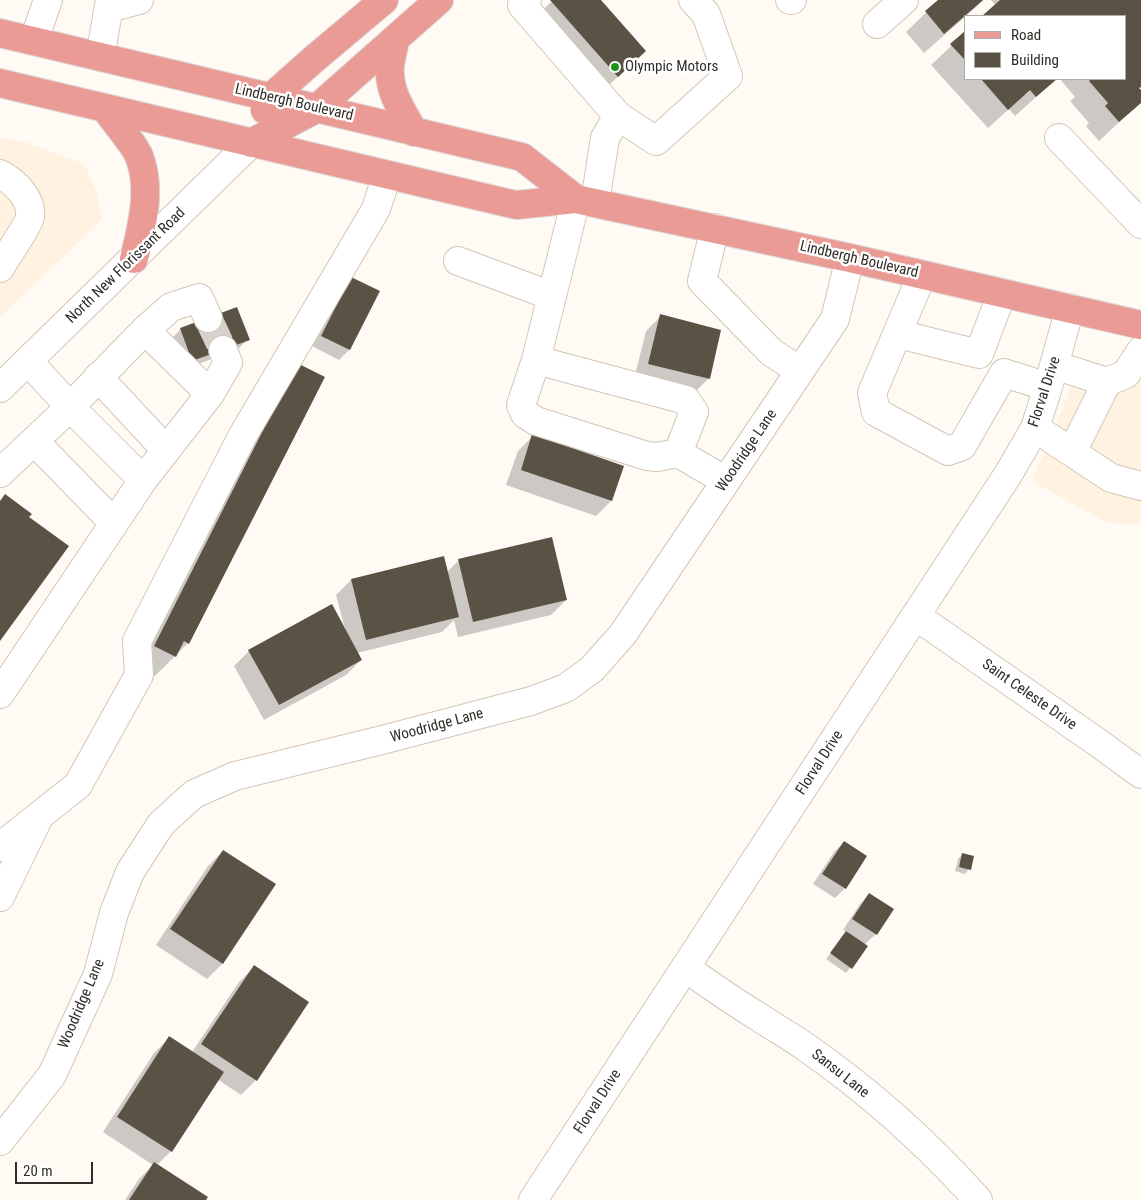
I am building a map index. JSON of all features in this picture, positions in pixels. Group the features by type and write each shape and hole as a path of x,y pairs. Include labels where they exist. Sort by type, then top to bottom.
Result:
{"main road":[{"name":"North New Florissant Road","path":"251,143 270,98 314,58 384,0"},
{"name":"North New Florissant Road","path":"251,143 316,109 439,0"},
{"name":"Lindbergh Boulevard","path":"0,33 522,157 585,200"},
{"path":"395,39 390,66 394,98 414,132"},
{"name":"Lindbergh Boulevard","path":"0,83 516,205 585,200 850,258 1141,325"},
{"path":"105,108 139,155 146,185 143,222 134,259"}],"street":[{"path":"34,40 48,0"},
{"path":"100,57 109,4 139,0"},
{"path":"522,2 618,116 656,141 728,76 706,14 693,0"},
{"path":"877,24 904,0"},
{"path":"618,116 605,138 552,296 536,360 521,405 525,414 536,421 647,456 657,457 678,453 726,481"},
{"path":"1060,138 1141,224"},
{"name":"North New Florissant Road","path":"0,388 251,143"},
{"path":"0,174 19,188 28,203 30,218 0,268"},
{"path":"0,847 78,786 140,675 137,641 242,435 376,209 387,175"},
{"path":"715,228 702,281 771,352 800,371"},
{"name":"Woodridge Lane","path":"0,1141 52,1075 98,974 114,913 130,872 162,824 194,794 235,776 531,701 566,688 592,669 623,634 835,319 850,258"},
{"path":"458,261 552,296"},
{"path":"922,275 872,393 876,412 948,451 962,446 1004,373"},
{"path":"979,354 1002,293"},
{"path":"0,473 35,442 145,330 171,307 199,298 208,318"},
{"name":"Florval Drive","path":"533,1200 1009,473 1035,428 1070,308"},
{"path":"145,330 210,394"},
{"path":"898,334 979,354 1004,373 1125,379"},
{"path":"0,694 143,480 210,394 228,363 223,350"},
{"path":"1072,452 1125,379 1141,351"},
{"path":"536,360 686,400 694,412 678,453"},
{"path":"28,361 70,407 143,480"},
{"path":"98,377 166,450"},
{"path":"1035,428 1111,478 1141,486"},
{"path":"35,442 114,524"},
{"name":"Saint Celeste Drive","path":"916,616 1141,774"},
{"path":"0,897 40,816"},
{"name":"Sansu Lane","path":"686,968 721,993 806,1047 854,1083 896,1118 978,1200"}],"shaded area":[{"path":"0,137 28,143 84,164 96,190 102,219 0,318"},
{"path":"1083,360 1141,374 1141,521 1130,526 1104,521 1032,481"}],"building":[{"path":"550,0 601,0 646,51 618,77"},
{"path":"938,0 983,0 944,34 925,11"},
{"path":"1000,0 1141,0 1141,87 1139,88 1141,90 1141,103 1119,122 1105,106 1108,103 1089,81 1126,80 1126,15 983,15"},
{"path":"964,32 964,59 950,44"},
{"path":"982,80 1056,80 1036,97 1030,90 1008,110"},
{"path":"351,277 380,291 350,350 321,336"},
{"path":"237,307 250,340 192,361 180,328"},
{"path":"660,314 721,330 710,379 648,364"},
{"path":"297,363 325,377 189,644 184,641 176,657 154,646"},
{"path":"532,434 624,466 612,501 521,470"},
{"path":"5,494 32,514 29,517 69,546 0,641 0,501"},
{"path":"552,537 567,600 473,622 458,559"},
{"path":"444,556 459,617 366,640 351,579"},
{"path":"332,604 362,660 279,705 248,650"},
{"path":"844,841 867,856 846,889 822,874"},
{"path":"223,850 276,884 223,964 170,929"},
{"path":"962,853 974,856 971,870 959,867"},
{"path":"869,893 894,909 877,935 852,919"},
{"path":"846,931 868,946 852,969 830,953"},
{"path":"254,965 309,1002 257,1081 201,1044"},
{"path":"169,1036 224,1072 172,1152 117,1117"},
{"path":"154,1162 208,1197 206,1200 129,1200"}],"tunnel":[{"path":"208,318 223,350"}],"place":[{"name":"Olympic Motors","path":"615,67"}]}
